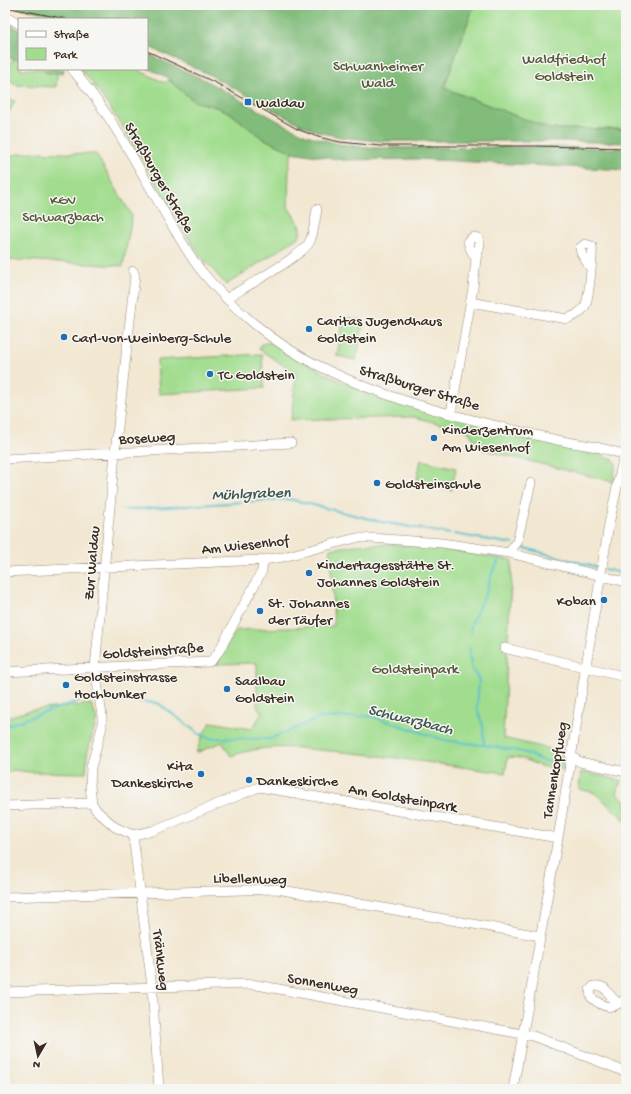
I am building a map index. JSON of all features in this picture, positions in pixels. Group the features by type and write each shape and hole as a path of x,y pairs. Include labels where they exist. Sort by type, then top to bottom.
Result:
{"street":[{"path":"5,15 18,23"},
{"name":"Straßburger Straße","path":"73,70 115,128 192,258 226,298 269,335 316,365 382,393 554,440 593,446 625,455"},
{"path":"226,298 285,262 306,247 310,240 317,210"},
{"path":"451,413 476,259"},
{"path":"470,302 567,319 578,314 586,305 591,269"},
{"name":"Zur Waldau","path":"92,803 91,767 102,727 102,716 95,668 115,453 127,350 134,276 133,271"},
{"name":"Boseweg","path":"5,459 291,443"},
{"name":"Tannenkopfweg","path":"513,1089 558,838 570,755 602,576 609,524 625,455"},
{"path":"509,553 517,542 531,483"},
{"name":"Am Wiesenhof","path":"5,572 263,560 283,557 356,538 442,543 509,553 626,582"},
{"name":"Goldsteinstraße","path":"5,672 209,662 219,651 262,571 263,560"},
{"path":"504,648 626,677"},
{"path":"570,755 580,762 626,772"},
{"name":"Am Goldsteinpark","path":"133,835 152,831 259,786 558,838"},
{"path":"5,806 92,803 102,816 115,827 133,835"},
{"name":"Tränkweg","path":"133,835 152,987 159,1089"},
{"name":"Libellenweg","path":"5,897 277,889 540,936"},
{"name":"Sonnenweg","path":"5,992 250,984 533,1036 626,1072"}],"green space":[{"name":"Schwanheimer Wald","path":"5,5 474,5 444,88 550,129 626,129 626,143 560,141 379,141 340,137 319,132 300,124 208,74 148,46 148,18 69,18"},
{"name":"Waldfriedhof Goldstein","path":"474,5 626,5 626,129 550,129 444,88"},
{"path":"5,21 18,29 18,60 5,57"},
{"path":"148,54 205,80 306,135 339,144 369,148 559,147 626,149 626,170 418,159 343,160 292,152 262,138 229,112 196,102 191,99 167,77 148,68"},
{"path":"18,57 18,70 58,70 56,87 16,85 5,75 7,64"},
{"path":"43,70 64,70 63,73 46,73"},
{"path":"81,70 138,70 165,83 168,80 207,104 229,112 262,138 292,152 289,165 288,207 301,227 300,236 226,285 195,249 120,122 91,81"},
{"path":"5,96 15,101 5,120"},
{"name":"KGV Schwarzbach","path":"33,152 96,154 132,216 123,266 5,260 5,156"},
{"path":"344,317 364,321 356,360 337,356"},
{"path":"272,342 324,373 353,386 513,432 604,455 603,457 612,459 616,463 613,482 481,449 468,431 414,417 291,420 296,374 259,349 261,344"},
{"name":"TC Goldstein","path":"262,354 264,388 159,394 157,360"},
{"path":"421,460 456,468 452,490 416,483"},
{"name":"Goldsteinpark","path":"394,544 437,548 512,560 503,738 563,752 561,761 565,762 564,770 540,766 521,758 508,757 505,773 383,756 313,749 259,749 231,756 222,742 196,753 203,734 211,722 252,729 262,713 257,706 257,663 216,664 237,630 334,626 330,549 356,545"},
{"path":"91,704 97,719 87,754 86,773 29,772 13,770 5,773 5,718 31,710"},
{"path":"581,772 621,780 617,794 626,801 626,821 595,793 579,789"},
{"path":"5,773 6,802 5,802"}],"waterway":[{"name":"Mühlgraben","path":"122,510 289,499 382,522 450,534"},
{"name":"Mühlgraben","path":"454,534 513,544"},
{"name":"Mühlgraben","path":"517,546 600,568"},
{"path":"471,633 471,624 486,593 492,573 500,558"},
{"name":"Mühlgraben","path":"604,569 626,574"},
{"path":"470,648 469,654 472,669 479,680 477,708 483,726 484,745"},
{"name":"Schwarzbach","path":"5,726 87,698 97,699"},
{"name":"Schwarzbach","path":"102,699 158,703 199,734 210,738 270,739 319,718 371,716 444,740 523,752 541,760 565,764"}],"tram line":[{"path":"5,7 61,18"},
{"path":"148,51 216,83 297,129 318,137 340,142 381,146 535,146 626,148"}],"place":[{"name":"Waldau","path":"248,102"},
{"name":"Caritas Jugendhaus Goldstein","path":"309,329"},
{"name":"Carl-von-Weinberg-Schule","path":"64,337"},
{"name":"TC Goldstein","path":"210,374"},
{"name":"Kinderzentrum Am Wiesenhof","path":"434,438"},
{"name":"Goldsteinschule","path":"377,483"},
{"name":"Kindertagesstätte St. Johannes Goldstein","path":"309,573"},
{"name":"Koban","path":"604,600"},
{"name":"St. Johannes der Täufer","path":"260,611"},
{"name":"Goldsteinstrasse Hochbunker","path":"66,685"},
{"name":"Saalbau Goldstein","path":"227,689"},
{"name":"Kita Dankeskirche","path":"201,774"},
{"name":"Dankeskirche","path":"249,780"}]}
